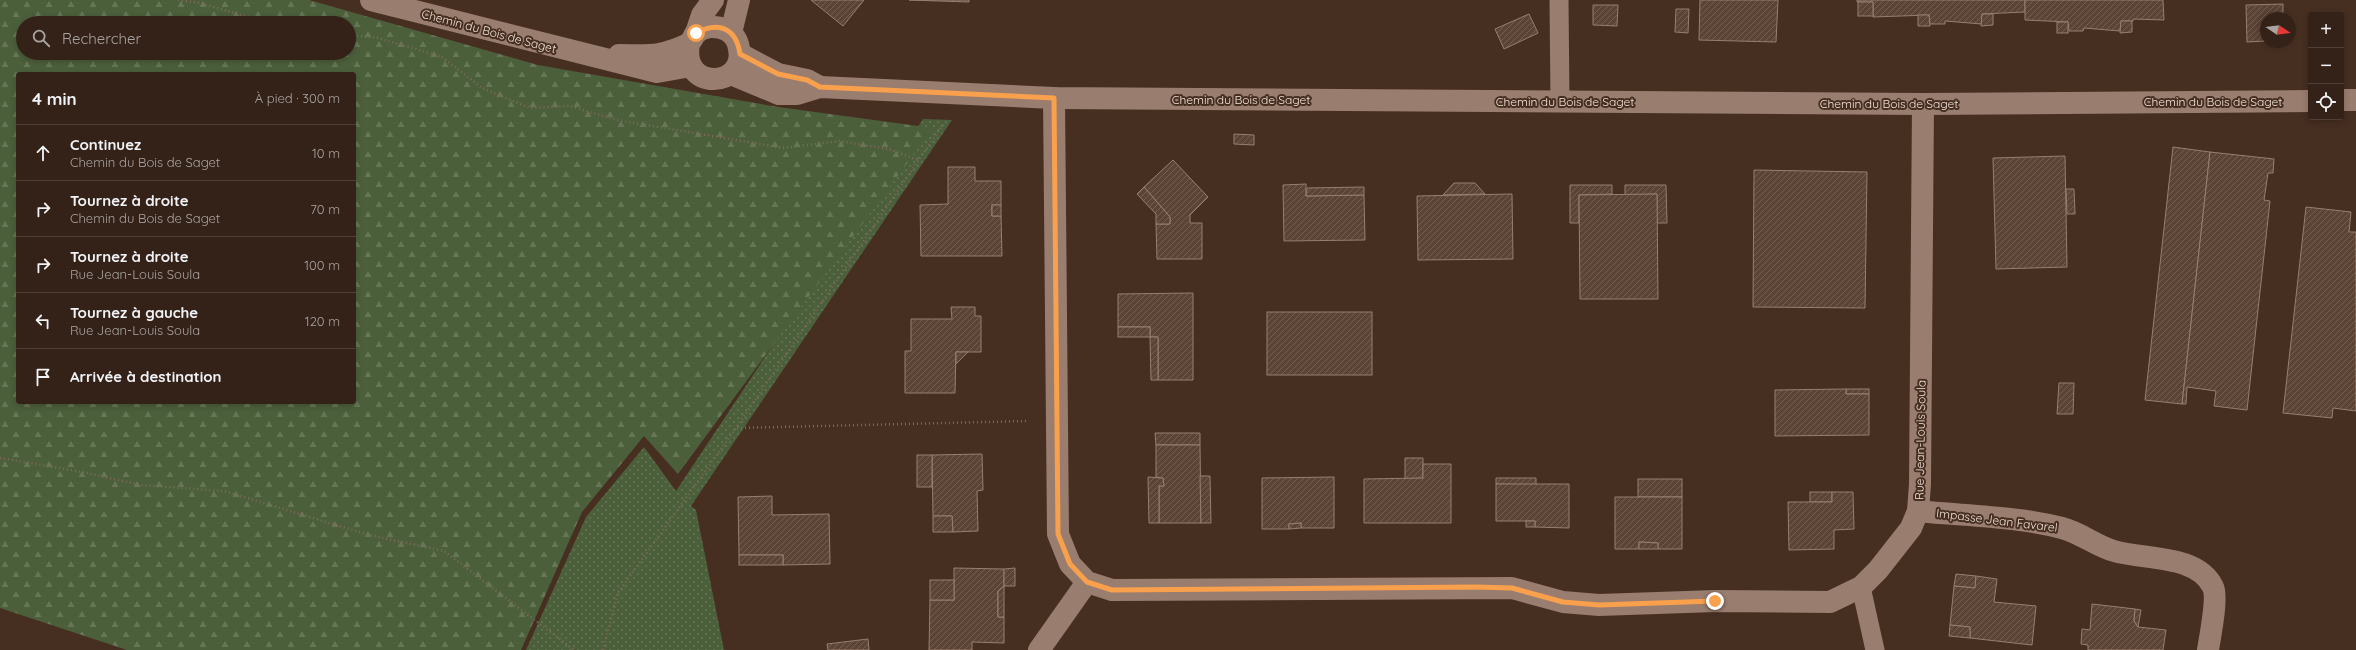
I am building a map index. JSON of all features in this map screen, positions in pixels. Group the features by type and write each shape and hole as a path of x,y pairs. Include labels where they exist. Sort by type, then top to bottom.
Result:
{"street":[{"name":"Chemin du Bois de Saget","path":"372,0 583,55 657,72 691,66"},
{"path":"713,0 702,15 687,55 691,66 699,76 710,80 721,79 731,74 738,65 740,54 738,43 731,33 739,0"},
{"name":"Chemin du Bois de Saget","path":"583,55 659,54 693,38 708,27 720,27 731,33"},
{"name":"Chemin du Bois de Saget","path":"740,54 778,74 807,80 820,87"},
{"name":"Chemin du Bois de Saget","path":"731,74 780,94 798,94 820,87 1054,98 1923,104 2308,101"},
{"path":"1039,650 1087,582 1070,564 1058,534 1054,98"},
{"path":"2344,100 2356,100"},
{"name":"Rue Jean-Louis Soula","path":"1087,582 1118,590 1512,588 1563,602 1599,605 1715,601 1830,602 1861,587 1878,570 1911,528 1918,511 1920,484 1923,104"},
{"name":"Impasse Jean Favarel","path":"1918,511 2036,523 2063,528 2090,539 2113,551 2179,561 2198,571 2213,587 2214,607 2208,650"}],"lane":[{"path":"1559,0 1560,101"},
{"path":"1861,587 1875,650"}],"path":[{"path":"178,0 200,3 245,16"},
{"path":"356,36 378,38 442,57 482,88 530,108 569,106 616,120 783,148 839,141 889,149 918,160"},
{"path":"603,650 618,593 736,428 918,160 943,125 968,95"},
{"path":"736,428 1056,421"},
{"path":"0,458 82,472 141,485 224,491 369,535 444,551 574,650"}],"green space":[{"path":"0,0 309,0 538,65 778,107 933,128 678,474 644,436 582,512 521,650 127,650 0,608"},
{"path":"923,119 952,120 691,506 696,510 724,650 526,650 586,517 644,447 676,491"}],"building":[{"path":"811,0 864,0 843,26"},
{"path":"909,0 969,0 969,2"},
{"path":"1700,0 1778,0 1776,42 1699,40"},
{"path":"1857,0 2025,0 2025,12 1982,14 1982,24 1945,21 1945,24 1930,24 1929,15 1873,17 1873,2 1857,2"},
{"path":"2025,0 2163,0 2164,20 2133,19 2133,21 2121,21 2120,31 2084,28 2083,31 2069,31 2068,22 2025,20"},
{"path":"1858,2 1873,2 1873,16 1858,16"},
{"path":"2283,4 2283,12 2260,12 2260,41 2247,42 2246,5"},
{"path":"1593,5 1618,5 1617,26 1593,25"},
{"path":"1676,9 1689,9 1688,33 1675,32"},
{"path":"1529,14 1538,33 1504,49 1495,29"},
{"path":"1982,14 1993,14 1993,25 1981,26"},
{"path":"1918,15 1929,15 1930,26 1918,26"},
{"path":"2121,21 2132,21 2132,32 2120,33"},
{"path":"2057,22 2068,22 2068,33 2057,33"},
{"path":"1234,134 1254,135 1254,145 1234,144"},
{"path":"2173,147 2210,152 2182,404 2145,400"},
{"path":"2210,152 2274,159 2273,173 2268,173 2264,200 2270,201 2247,410 2214,406 2216,391 2187,387 2186,404 2182,404"},
{"path":"2065,156 2067,267 1996,269 1993,158"},
{"path":"1173,160 1208,197 1190,215 1190,223 1202,223 1202,259 1157,259 1156,224 1170,224 1170,217 1144,187"},
{"path":"948,167 975,167 975,181 1001,181 1001,205 992,205 992,216 1001,216 1002,256 921,256 920,205 948,204"},
{"path":"1754,170 1867,172 1865,308 1753,307"},
{"path":"1454,183 1475,183 1485,194 1443,195"},
{"path":"1306,184 1306,196 1364,195 1365,240 1284,241 1283,185"},
{"path":"1570,185 1612,185 1612,194 1579,195 1579,223 1570,223"},
{"path":"1625,185 1666,185 1667,223 1657,223 1657,194 1625,195"},
{"path":"1144,187 1170,217 1170,224 1156,224 1156,214 1137,194"},
{"path":"1364,187 1364,195 1306,196 1307,188"},
{"path":"2066,189 2074,189 2075,214 2067,214"},
{"path":"1512,194 1513,259 1418,260 1417,196"},
{"path":"1657,194 1658,299 1580,299 1579,195"},
{"path":"992,205 1001,205 1001,216 992,216"},
{"path":"2306,207 2351,212 2349,232 2356,232 2356,411 2333,408 2332,418 2283,413"},
{"path":"1193,293 1193,380 1158,380 1158,337 1150,337 1150,327 1118,327 1118,294"},
{"path":"951,307 975,307 975,316 981,316 981,352 956,352 955,393 905,393 905,351 911,351 911,319 952,319"},
{"path":"1267,312 1372,312 1372,375 1267,375"},
{"path":"1118,327 1150,327 1150,337 1118,337"},
{"path":"1150,337 1158,337 1158,380 1151,380"},
{"path":"956,352 968,352 956,364"},
{"path":"2059,383 2074,383 2073,414 2057,414"},
{"path":"1846,389 1869,389 1869,394 1846,394"},
{"path":"1846,389 1846,394 1869,394 1869,435 1775,436 1775,390"},
{"path":"1155,433 1200,433 1200,445 1156,445"},
{"path":"1156,445 1200,445 1201,523 1159,523 1159,486 1164,486 1163,478 1156,477"},
{"path":"982,454 983,490 977,491 978,531 953,532 952,516 933,516 932,455"},
{"path":"917,455 932,455 932,487 917,487"},
{"path":"1405,458 1423,458 1423,478 1405,479"},
{"path":"1423,464 1451,464 1451,523 1364,523 1364,479 1423,478"},
{"path":"1200,476 1210,476 1211,523 1201,523"},
{"path":"1148,477 1163,478 1164,486 1159,486 1159,523 1149,523"},
{"path":"1334,477 1334,528 1301,528 1301,523 1289,524 1289,529 1262,529 1262,478"},
{"path":"1496,478 1536,478 1536,485 1496,484"},
{"path":"1638,479 1682,479 1682,497 1638,497"},
{"path":"1496,484 1569,484 1569,528 1535,527 1535,521 1496,521"},
{"path":"1810,492 1832,492 1832,502 1810,502"},
{"path":"1832,492 1853,492 1854,529 1834,530 1834,549 1789,550 1788,502 1832,502"},
{"path":"772,496 772,515 829,514 830,564 783,565 783,555 739,555 738,497"},
{"path":"1615,497 1682,497 1682,549 1658,549 1658,543 1639,542 1639,549 1615,549"},
{"path":"933,516 952,516 953,532 933,532"},
{"path":"1526,521 1535,521 1535,527 1526,527"},
{"path":"1301,523 1301,528 1289,529 1289,524"},
{"path":"1639,542 1658,543 1658,549 1639,549"},
{"path":"739,555 783,555 783,565 739,565"},
{"path":"954,568 1004,569 1004,586 998,591 998,617 1004,617 1004,643 972,642 972,650 929,650 930,600 954,600"},
{"path":"1015,568 1015,586 1004,586 1004,569"},
{"path":"1956,574 1976,576 1975,588 1954,586"},
{"path":"1976,576 1997,579 1994,602 2036,606 2032,645 1970,638 1970,627 1950,625 1954,586 1975,588"},
{"path":"930,580 954,580 954,600 930,600"},
{"path":"1004,586 1004,617 998,617 998,591"},
{"path":"2092,604 2135,609 2134,621 2138,627 2166,630 2163,650 2088,650 2088,645 2081,644 2082,629 2090,630"},
{"path":"2135,609 2141,610 2138,627 2134,621"},
{"path":"1950,625 1970,627 1970,638 1949,636"},
{"path":"868,639 869,650 828,650 827,644"}],"route":[{"path":"696,33 708,27 720,27 731,33 738,43 740,54 778,74 807,80 820,87 1054,98 1058,534 1070,564 1087,582 1112,590 1512,588 1563,602 1599,605 1715,601"}]}
